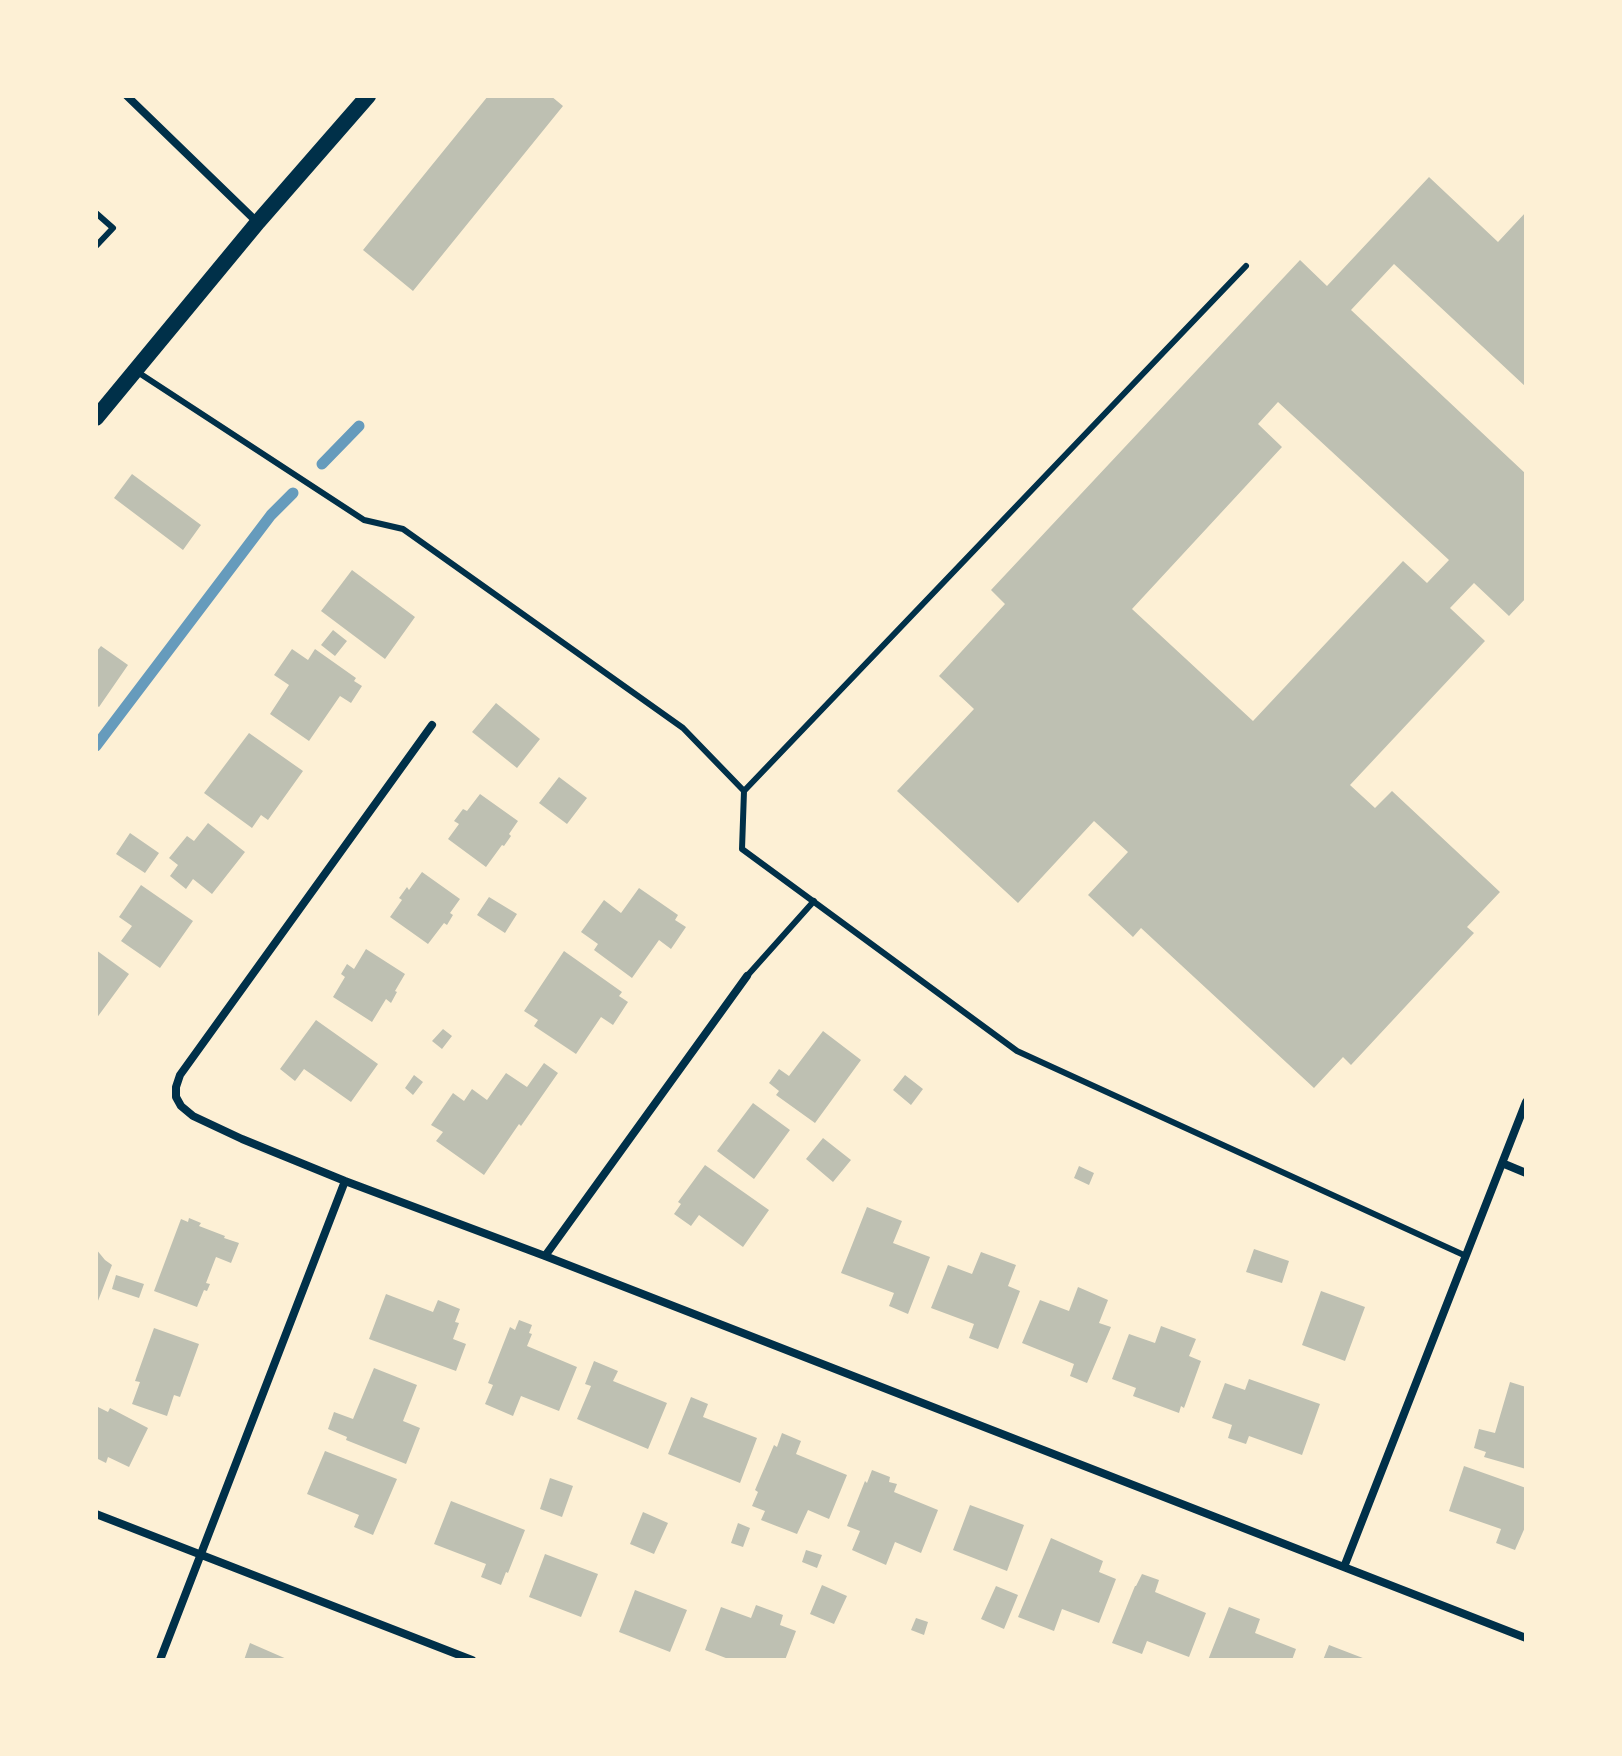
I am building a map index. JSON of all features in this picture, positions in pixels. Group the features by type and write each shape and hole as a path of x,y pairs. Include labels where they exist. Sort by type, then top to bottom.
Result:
{"main road":[{"path":"96,418 258,222 368,96"}],"street":[{"path":"127,96 258,222"},
{"path":"432,725 180,1075 176,1097 181,1106 193,1116 242,1139 345,1181 1526,1638"},
{"path":"545,1256 747,976"},
{"path":"1344,1567 1526,1102"},
{"path":"1502,1163 1526,1173"},
{"path":"160,1660 345,1181"},
{"path":"96,1514 472,1660"}],"lane":[{"path":"96,213 113,228 96,246"},
{"path":"1246,266 744,791 742,849 1017,1051 1466,1256"},
{"path":"135,371 364,520 403,529 683,728 744,791"},
{"path":"747,976 814,901"}],"building":[{"path":"488,96 551,96 563,106 413,291 363,250"},
{"path":"1429,177 1498,242 1526,212 1526,387 1394,264 1351,310 1526,474 1526,598 1509,616 1474,583 1450,608 1485,641 1350,785 1375,808 1392,791 1500,892 1467,927 1474,933 1351,1065 1343,1057 1314,1088 1141,928 1133,937 1088,895 1128,852 1094,821 1018,903 897,791 974,709 939,676 1005,604 991,590 1300,260 1327,286","holes":["1278,402 1449,560 1427,583 1403,561 1253,721 1132,609 1282,447 1258,424"]},
{"path":"132,474 201,525 183,550 114,498"},
{"path":"352,570 415,617 385,659 321,611"},
{"path":"333,630 347,641 335,656 321,645"},
{"path":"101,646 128,665 99,707 96,705 96,652"},
{"path":"292,649 308,660 315,649 356,678 354,681 362,686 351,703 340,696 309,741 270,714 289,685 274,675"},
{"path":"496,703 540,739 517,768 472,732"},
{"path":"249,733 303,771 268,820 261,815 252,828 204,793"},
{"path":"559,777 587,798 567,824 539,803"},
{"path":"480,794 518,821 509,834 511,836 486,867 448,839 459,824 454,821 463,809 467,811"},
{"path":"208,823 245,852 212,894 193,879 186,889 170,876 178,865 169,858 187,836 194,841"},
{"path":"130,833 159,853 145,873 116,854"},
{"path":"422,872 460,899 450,913 453,915 447,925 444,923 428,944 390,917 402,900 399,898"},
{"path":"141,885 193,921 160,968 121,941 132,926 119,917"},
{"path":"639,888 678,915 675,920 686,927 671,949 659,940 632,978 594,950 598,944 581,932 604,900 621,913"},
{"path":"489,897 517,914 505,933 477,915"},
{"path":"366,949 405,974 391,1003 386,999 372,1022 333,997 345,977 341,974 347,964 354,969"},
{"path":"96,950 129,974 96,1019"},
{"path":"564,951 622,992 619,996 628,1002 613,1025 601,1017 576,1054 534,1026 538,1020 524,1011"},
{"path":"316,1020 378,1064 351,1102 304,1069 295,1081 280,1069"},
{"path":"443,1029 452,1036 442,1049 432,1041"},
{"path":"823,1031 861,1060 815,1123 776,1095 779,1091 769,1083 779,1069 789,1076"},
{"path":"544,1063 558,1073 484,1175 436,1141 443,1132 431,1125 453,1093 464,1101 472,1089 487,1100 506,1073 527,1087"},
{"path":"414,1075 423,1082 413,1095 405,1088"},
{"path":"905,1075 923,1089 911,1105 893,1090"},
{"path":"753,1103 790,1130 754,1179 717,1151"},
{"path":"823,1138 851,1160 833,1182 806,1159"},
{"path":"705,1165 769,1210 743,1247 699,1215 691,1226 674,1214 681,1204 678,1202"},
{"path":"1079,1166 1094,1173 1089,1185 1074,1178"},
{"path":"867,1207 902,1221 893,1243 930,1257 908,1314 889,1306 894,1293 841,1273"},
{"path":"189,1218 201,1223 199,1226 239,1243 231,1263 216,1257 206,1283 210,1284 197,1307 154,1291 181,1219 188,1222"},
{"path":"96,1249 112,1265 96,1306"},
{"path":"1254,1249 1289,1261 1282,1283 1246,1272"},
{"path":"981,1252 1016,1265 1008,1286 1020,1291 998,1349 969,1338 974,1324 931,1308 948,1265 972,1274"},
{"path":"116,1275 144,1284 139,1298 112,1289"},
{"path":"1078,1287 1108,1300 1099,1323 1111,1327 1087,1383 1070,1376 1074,1364 1022,1343 1040,1300 1069,1311"},
{"path":"1321,1291 1365,1307 1345,1361 1302,1345"},
{"path":"386,1294 433,1312 438,1300 460,1309 453,1339 466,1344 456,1371 369,1339"},
{"path":"519,1320 532,1325 527,1346 577,1367 559,1411 521,1396 513,1416 485,1404 493,1385 488,1383 510,1327 515,1330"},
{"path":"1161,1326 1196,1339 1189,1356 1201,1361 1184,1408 1181,1406 1179,1413 1133,1396 1136,1388 1112,1379 1129,1334 1155,1343"},
{"path":"154,1328 199,1344 180,1397 174,1395 167,1416 132,1404 140,1382 135,1381"},
{"path":"594,1361 618,1371 613,1381 667,1403 648,1449 577,1419 591,1386 585,1384"},
{"path":"374,1368 417,1385 403,1421 420,1428 406,1464 346,1440 347,1437 328,1429 334,1412 353,1419"},
{"path":"1249,1379 1320,1404 1302,1455 1249,1436 1246,1444 1228,1438 1232,1425 1212,1418 1225,1383 1245,1390"},
{"path":"1510,1382 1526,1387 1526,1469 1484,1457 1486,1452 1474,1448 1479,1429 1495,1433"},
{"path":"691,1397 708,1404 703,1417 757,1438 740,1483 668,1454"},
{"path":"96,1406 108,1412 110,1408 148,1428 129,1467 108,1457 106,1463 96,1458"},
{"path":"782,1433 801,1441 796,1454 847,1475 829,1519 808,1510 797,1534 761,1520 765,1511 752,1506 758,1492 755,1490"},
{"path":"325,1451 397,1479 373,1535 354,1527 359,1515 307,1494"},
{"path":"1464,1466 1526,1488 1526,1525 1515,1550 1496,1543 1501,1529 1449,1511"},
{"path":"872,1470 890,1477 889,1482 897,1484 894,1492 938,1510 921,1553 895,1542 886,1565 852,1550 860,1531 847,1526"},
{"path":"550,1478 573,1486 562,1517 540,1509"},
{"path":"451,1501 525,1530 501,1585 481,1577 486,1564 434,1544"},
{"path":"970,1505 1024,1525 1007,1571 953,1550"},
{"path":"643,1512 668,1523 654,1554 630,1544"},
{"path":"738,1523 750,1528 743,1547 731,1543"},
{"path":"1051,1538 1103,1561 1099,1572 1116,1579 1099,1623 1062,1609 1054,1631 1018,1617"},
{"path":"806,1550 822,1555 817,1568 802,1562"},
{"path":"545,1554 598,1574 581,1617 529,1597"},
{"path":"1142,1574 1159,1580 1155,1592 1206,1613 1189,1657 1147,1641 1142,1654 1112,1643"},
{"path":"822,1585 847,1596 834,1624 810,1614"},
{"path":"996,1586 1018,1595 1004,1629 981,1619"},
{"path":"635,1590 687,1610 670,1652 619,1632"},
{"path":"756,1605 783,1615 780,1625 796,1631 785,1660 731,1660 705,1650 721,1607 751,1618"},
{"path":"1229,1607 1260,1619 1255,1633 1296,1649 1292,1660 1208,1660"},
{"path":"916,1618 928,1622 924,1635 911,1630"},
{"path":"250,1643 289,1660 244,1660"},
{"path":"1329,1645 1368,1660 1323,1660"}],"waterway":[{"path":"322,464 359,426"},
{"path":"96,746 271,515 293,493"}]}
